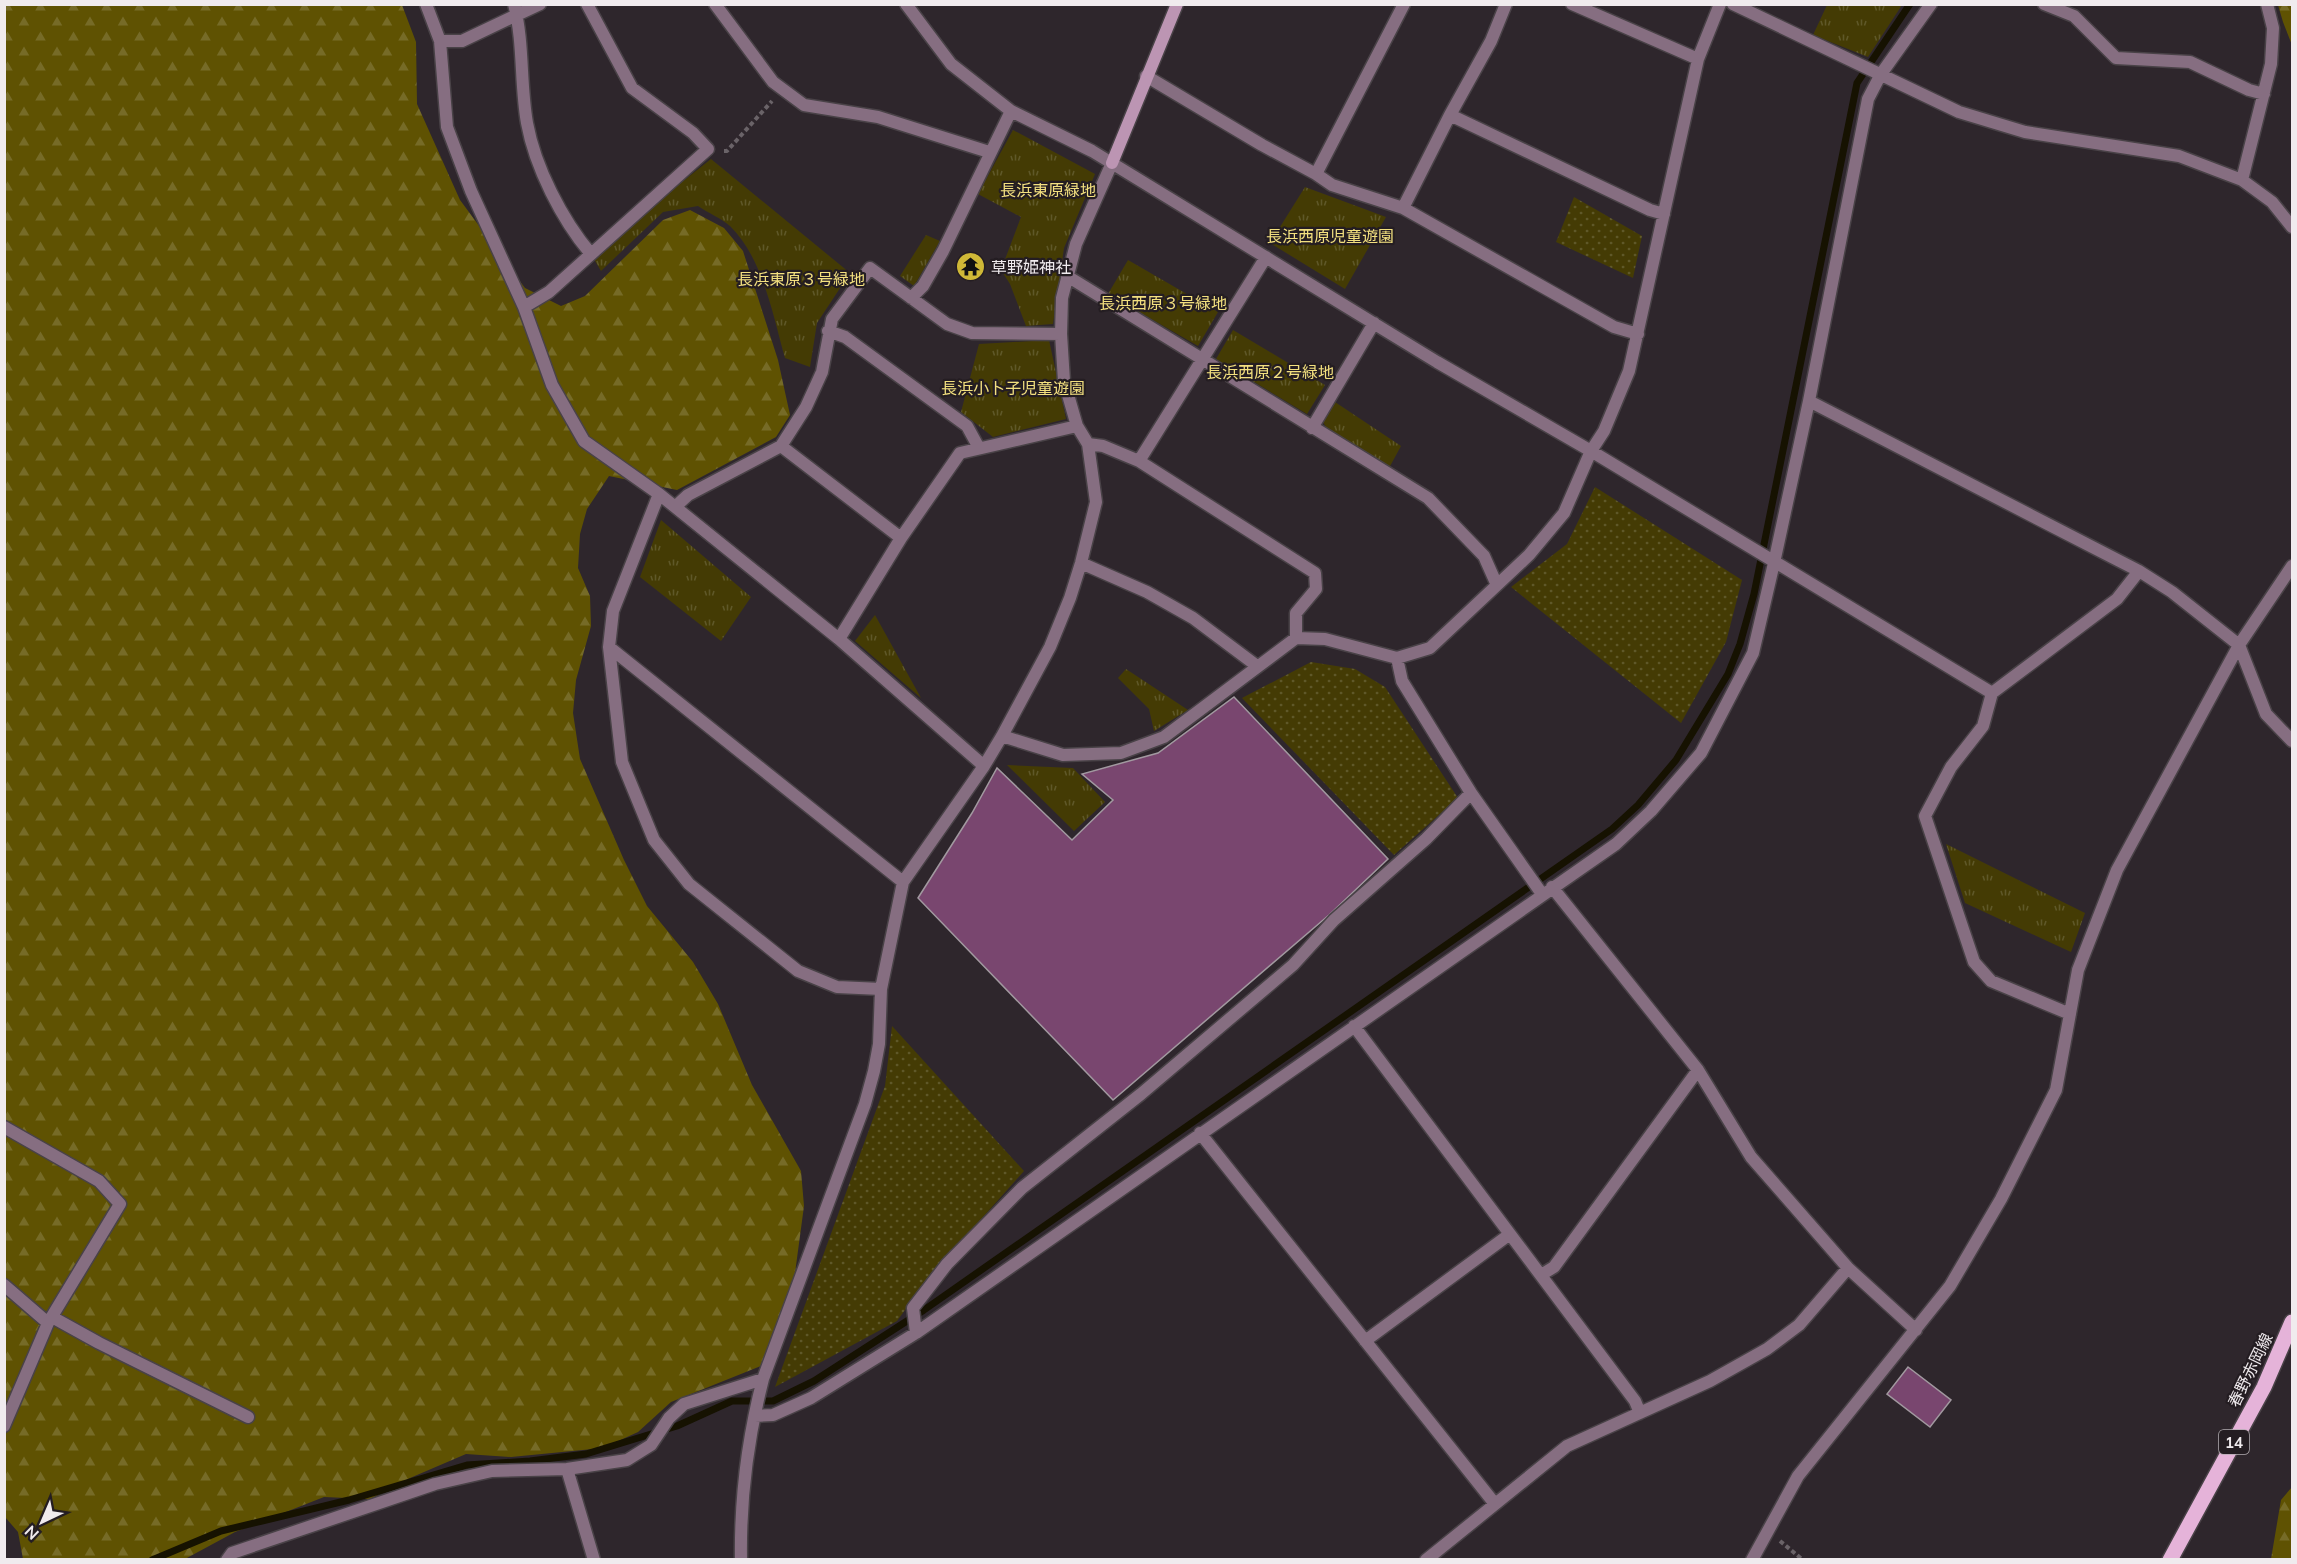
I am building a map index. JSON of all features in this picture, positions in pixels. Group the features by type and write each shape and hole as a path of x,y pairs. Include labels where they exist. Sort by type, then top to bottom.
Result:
{"main road":[{"name":"春野赤岡線","path":"2170,1560 2264,1387 2292,1322"}],"street":[{"path":"426,4 440,41 447,128 471,191 524,307 552,385 584,441 659,494 839,639 984,766"},
{"path":"440,41 462,41 516,10 540,4"},
{"path":"524,307 549,292 708,149 693,133 632,88 587,4"},
{"path":"715,4 772,82 804,105 878,117 989,152"},
{"path":"741,1560 744,1482 759,1394 865,1104 879,1044 881,989 903,882 984,766 1002,735 1050,647 1081,563 1096,502 1088,444 1077,426 1064,381 1061,334 1062,298 1076,244 1177,4"},
{"path":"1316,174 1404,4"},
{"path":"1403,208 1491,41 1506,4"},
{"path":"1572,4 1698,59"},
{"path":"1002,735 1063,755 1121,753 1164,737 1296,638 1325,639 1397,658 1430,648 1528,555 1564,513 1591,451 1604,431 1629,371 1698,59 1720,4"},
{"path":"1733,4 1959,112 2025,132 2179,156 2242,180 2272,202 2292,227"},
{"path":"756,1412 773,1415 811,1398 916,1333 1547,890 1616,844 1651,811 1701,753 1753,653 1771,561 1809,401 1868,99 1881,74 1931,4"},
{"path":"2044,4 2074,16 2116,58 2190,62 2249,90 2264,94"},
{"path":"2242,180 2271,64 2272,28 2267,4"},
{"path":"907,5 951,64 1011,111 1092,151 1374,323 1992,693"},
{"path":"516,10 527,124 543,177 581,242 591,254"},
{"path":"1146,76 1332,185 1403,208 1614,327 1638,334"},
{"path":"911,298 923,286 943,251 989,152 1011,111"},
{"path":"1450,115 1650,210 1664,214"},
{"path":"1139,461 1266,257"},
{"path":"675,507 688,495 781,446 806,407 822,372 832,319 870,268 947,324 972,333 1061,334"},
{"path":"1067,276 1428,498 1484,556 1496,584"},
{"path":"1312,428 1374,323"},
{"path":"828,331 845,337 967,426 979,448"},
{"path":"1809,401 2139,571 2172,592 2239,645 2266,714 2292,741"},
{"path":"839,639 901,538 960,453 1077,426"},
{"path":"1088,444 1102,446 1139,461 1315,573 1316,589 1296,613 1296,638"},
{"path":"781,446 901,538"},
{"path":"659,494 613,611 609,647 621,762 654,840 689,884 798,971 837,987 881,989"},
{"path":"1081,563 1147,592 1193,618 1257,666"},
{"path":"1752,1560 1798,1476 1950,1286 1996,1209 2055,1090 2078,970 2116,870 2239,645 2292,566"},
{"path":"2070,1014 1991,981 1974,962 1925,816 1951,767 1983,726 1992,693 2117,599 2139,571"},
{"path":"609,647 903,882"},
{"path":"1397,658 1402,681 1471,794 1547,890 1698,1070 1751,1157 1848,1268 1916,1330"},
{"path":"916,1333 913,1308 947,1264 1022,1188 1142,1094 1293,965 1334,920 1426,839 1471,794"},
{"path":"1354,1026 1635,1401 1640,1413"},
{"path":"1541,1275 1554,1267 1698,1070"},
{"path":"4,1126 99,1181 120,1204 50,1320 4,1426"},
{"path":"1200,1133 1495,1504"},
{"path":"1365,1341 1510,1233"},
{"path":"1426,1560 1567,1446 1710,1380 1767,1349 1799,1325 1848,1268"},
{"path":"4,1285 50,1320 248,1417"},
{"path":"227,1560 232,1553 435,1484 492,1471 567,1469 627,1460 651,1445 669,1418 684,1404 763,1379"},
{"path":"567,1469 594,1560"}],"path":[{"path":"708,149 727,151 783,90"},
{"path":"1768,1531 1803,1560"}],"green space":[{"path":"1827,4 1902,5 1868,57 1813,35"},
{"path":"5,5 402,5 416,42 417,104 460,200 525,288 561,306 585,296 663,220 690,210 724,228 743,251 778,360 790,415 776,437 677,490 609,476 587,509 580,534 578,568 590,596 591,626 576,680 573,713 580,759 624,860 647,906 693,962 718,1004 752,1085 801,1171 804,1206 791,1303 766,1364 671,1402 638,1432 603,1448 511,1457 466,1454 410,1478 370,1499 324,1497 235,1532 185,1559 23,1559 18,1532 5,1517"},
{"path":"2278,5 2292,5 2292,45 2283,22"},
{"name":"長浜東原緑地","path":"1013,130 1095,174 1064,248 1053,324 1026,326 1010,284 1001,270 1021,217 978,194"},
{"name":"長浜東原３号緑地","path":"711,159 850,273 817,323 810,367 785,358 759,271 741,239 730,226 698,206 663,212 601,271 591,254"},
{"name":"長浜西原児童遊園","path":"1305,187 1386,217 1345,289 1270,243"},
{"path":"1574,197 1642,236 1633,278 1556,242"},
{"path":"926,235 940,241 914,286 900,276"},
{"name":"長浜西原３号緑地","path":"1128,260 1218,312 1198,346 1108,294"},
{"name":"長浜西原２号緑地","path":"1233,330 1325,385 1307,414 1216,359"},
{"name":"長浜小卜子児童遊園","path":"1049,340 1066,419 993,437 961,412 979,344"},
{"path":"1335,402 1401,446 1389,468 1329,432 1323,422"},
{"path":"1595,487 1742,580 1726,642 1681,723 1511,587 1567,544"},
{"path":"661,520 751,597 721,641 640,577"},
{"path":"875,615 921,698 855,641"},
{"path":"1311,662 1355,669 1385,687 1458,798 1394,855 1242,698"},
{"path":"1126,669 1188,710 1154,731 1149,709 1118,678"},
{"path":"1007,765 1073,768 1105,802 1074,831"},
{"path":"1946,844 2085,913 2071,952 1965,903"},
{"path":"892,1026 1024,1171 926,1281 897,1321 775,1387 885,1086"},
{"path":"2292,1487 2292,1559 2271,1559 2281,1500"}],"building":[{"path":"1234,697 1388,859 1329,915 1113,1100 918,898 972,813 997,768 1072,840 1113,800 1082,774 1158,753"},
{"path":"1908,1367 1951,1400 1930,1427 1887,1394"}],"waterway":[{"path":"152,1560 221,1531 349,1500 467,1465 530,1461 586,1454 677,1426 732,1401 773,1401 814,1381 924,1310 1612,829 1638,805 1676,760 1728,674 1740,644 1754,594 1857,83 1910,4"}],"place":[{"name":"草野姫神社","path":"970,267"}]}
